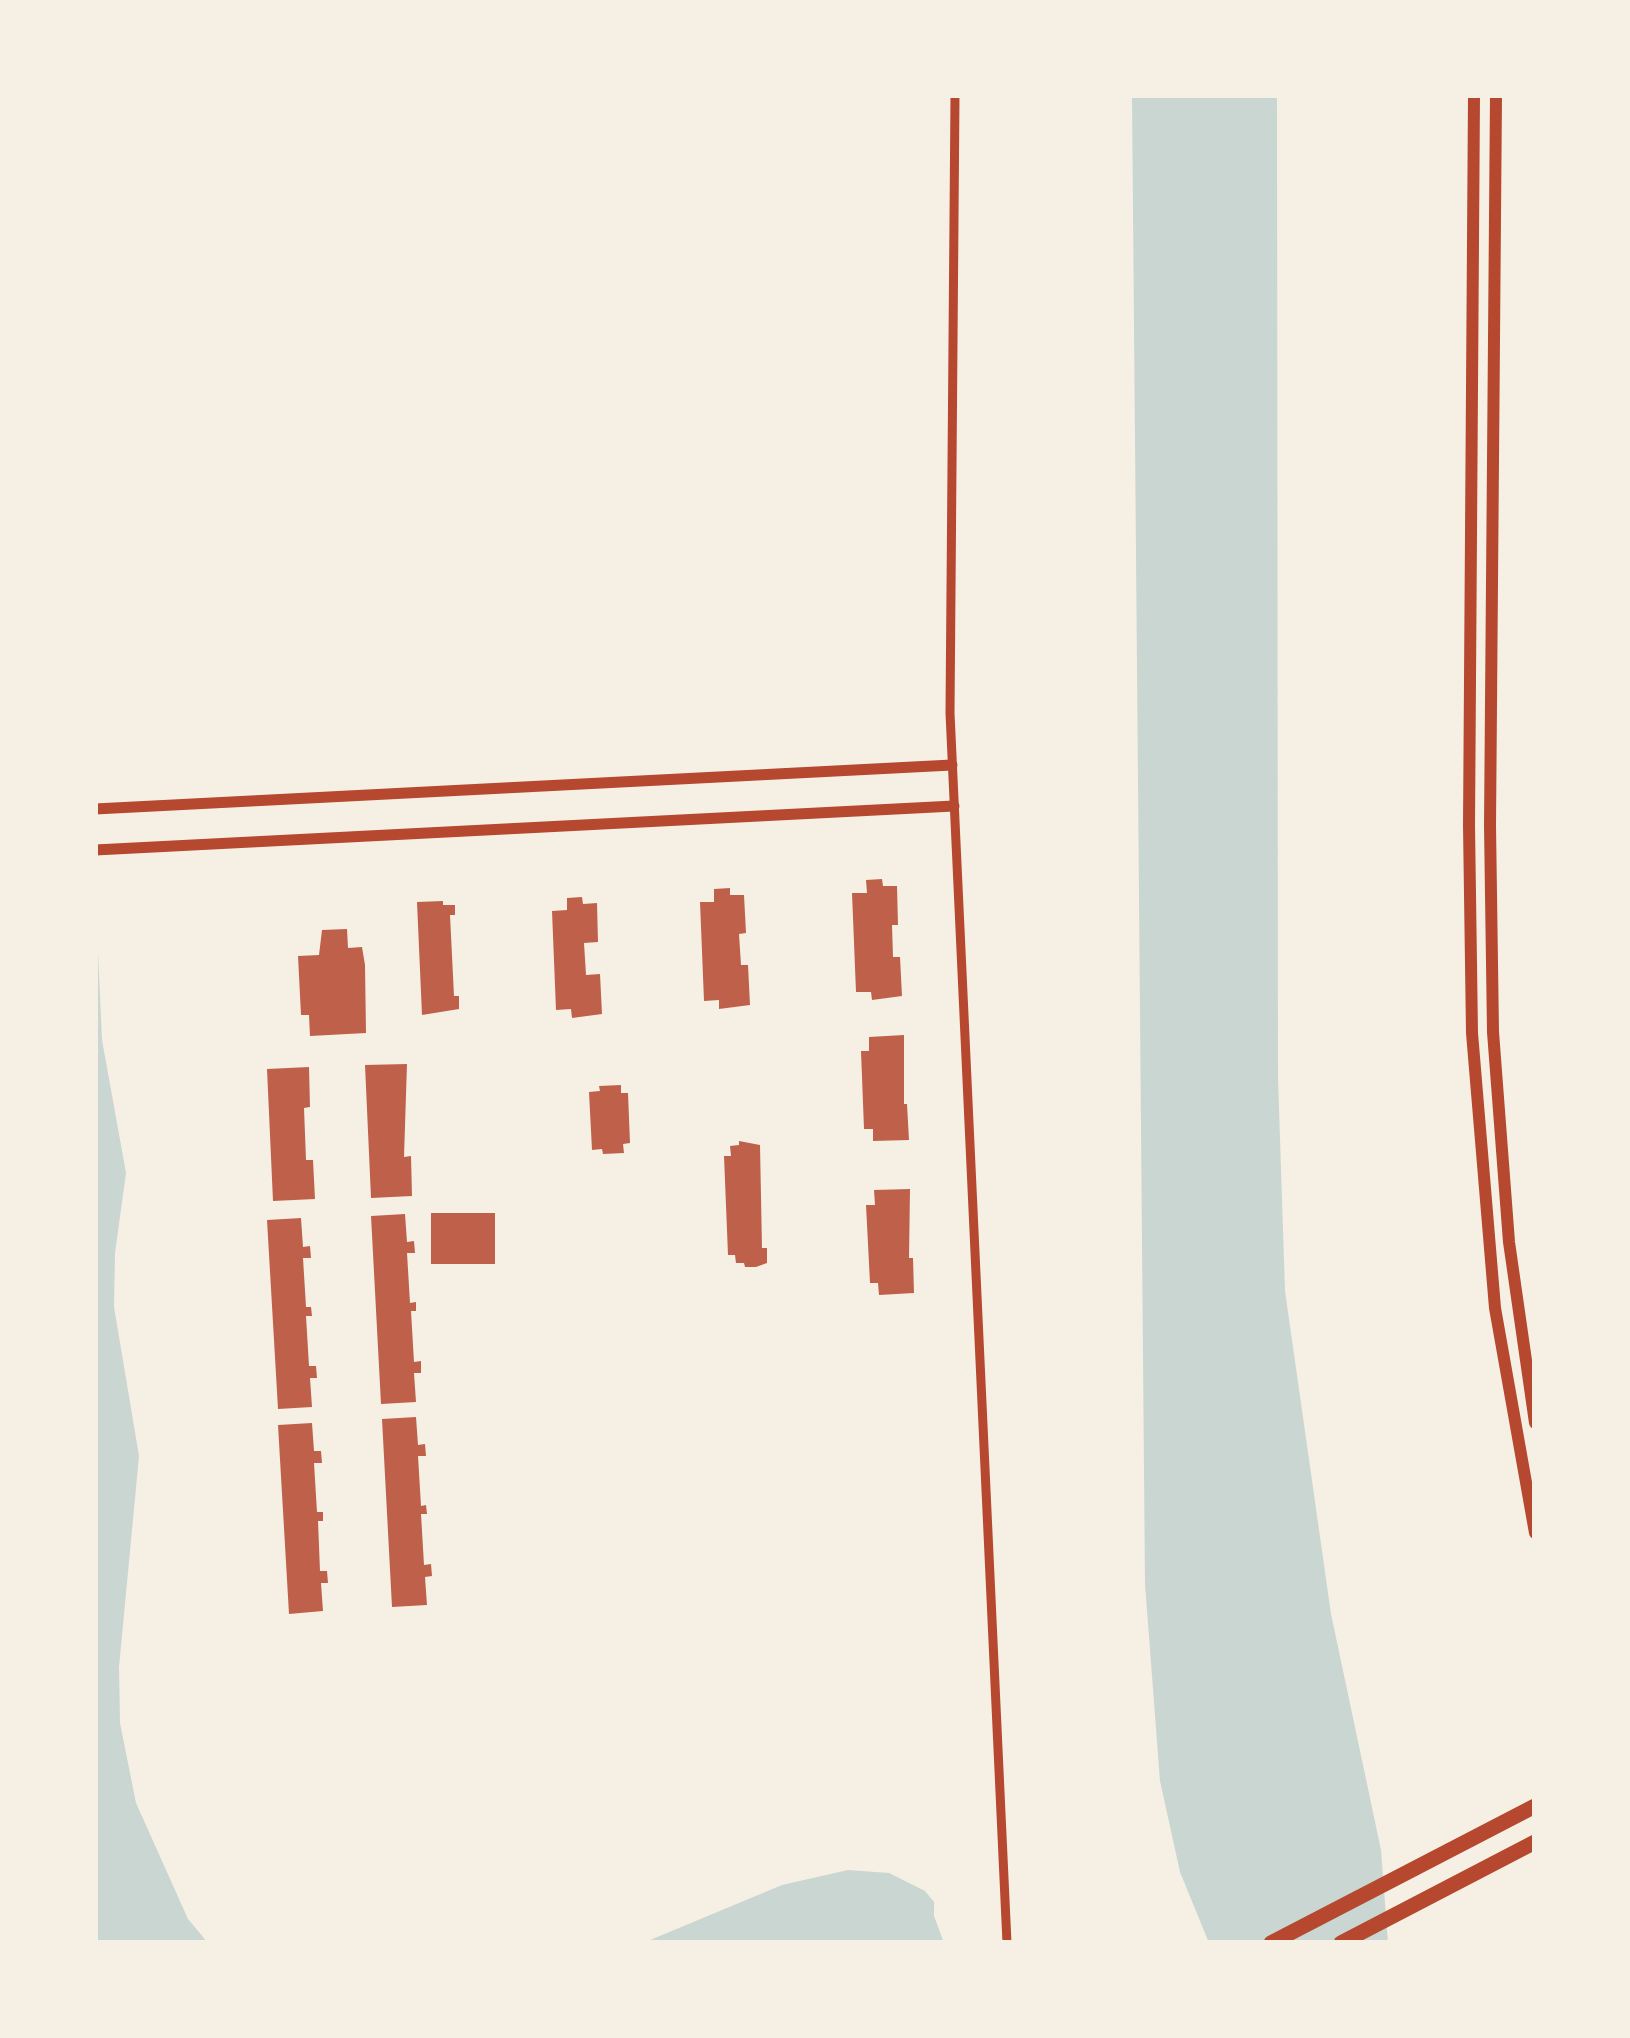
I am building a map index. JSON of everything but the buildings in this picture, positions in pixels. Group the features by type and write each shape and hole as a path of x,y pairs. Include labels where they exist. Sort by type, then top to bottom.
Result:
{"highway":[{"path":"1271,1943 1535,1806"},
{"path":"1341,1943 1535,1842"}],"main road":[{"path":"1474,95 1469,806 1472,1032 1495,1308 1535,1533"},
{"path":"1496,95 1490,825 1493,1032 1508,1242 1535,1423"}],"street":[{"path":"955,95 952,766 1008,1943"},
{"path":"95,809 952,766"},
{"path":"95,850 954,806"}],"shaded area":[{"path":"1132,95 1277,95 1278,1078 1285,1291 1331,1614 1381,1850 1388,1943 1209,1943 1180,1872 1160,1781 1145,1584"},
{"path":"95,887 102,1040 126,1173 115,1253 114,1307 139,1456 119,1667 120,1723 136,1803 188,1919 208,1943 95,1943"},
{"path":"848,1870 889,1873 925,1891 934,1902 934,1916 944,1943 643,1943 782,1885"}]}
